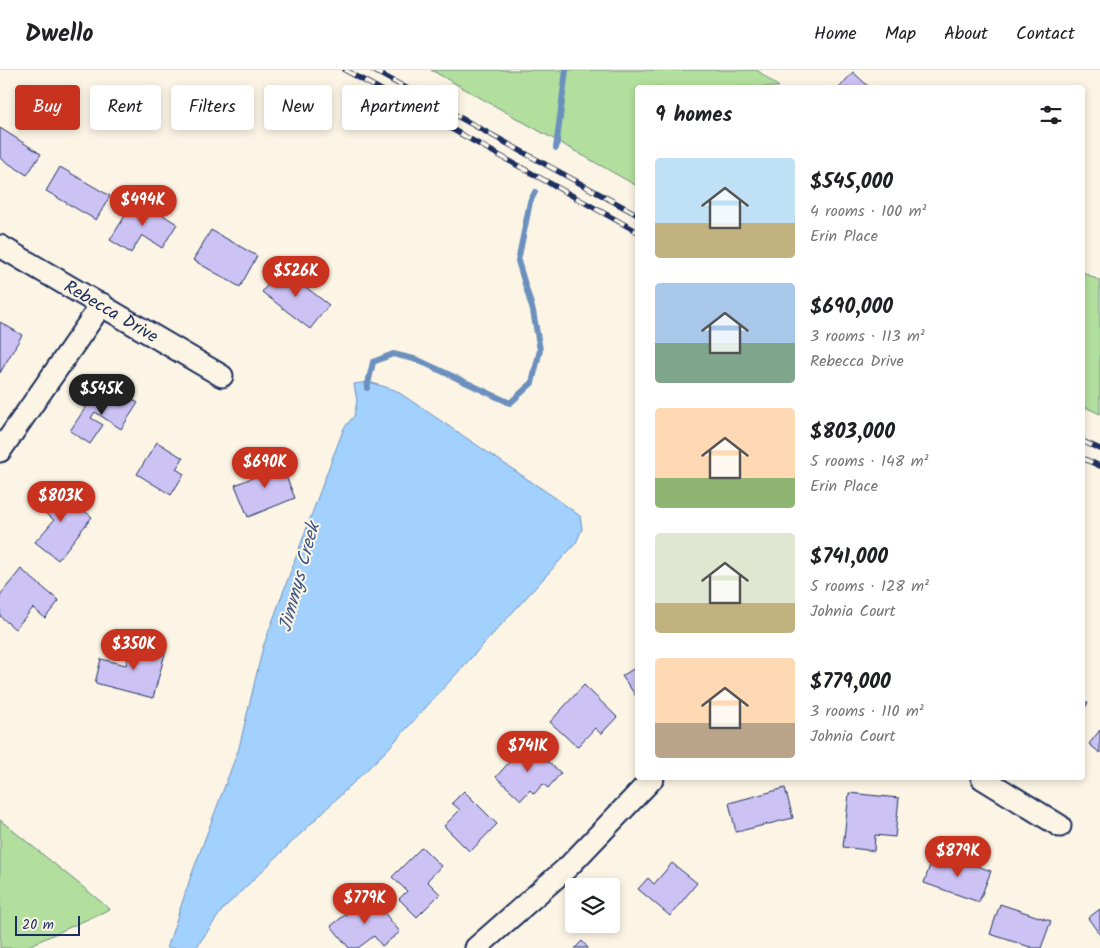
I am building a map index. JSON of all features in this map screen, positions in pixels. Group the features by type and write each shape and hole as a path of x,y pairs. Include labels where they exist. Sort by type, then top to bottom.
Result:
{"street":[{"name":"Rebecca Drive","path":"0,246 222,376"},
{"path":"0,451 102,304"},
{"path":"476,948 569,866 651,780"},
{"path":"985,780 1060,826"}],"green space":[{"path":"431,70 757,70 776,85 635,85 635,185"},
{"path":"1085,273 1100,281 1100,414 1085,407"},
{"path":"0,820 110,909 24,948 0,948"}],"water":[{"path":"369,382 395,390 557,499 580,516 582,529 576,543 386,751 223,909 196,948 167,948 191,876 239,748 263,647 344,428 354,416 357,401 354,384"}],"building":[{"path":"853,72 867,85 842,85"},
{"path":"0,128 41,154 27,175 0,158"},
{"path":"60,167 110,196 96,220 46,191"},
{"path":"136,198 177,224 162,248 142,235 131,253 110,240"},
{"path":"211,230 257,256 240,287 193,260"},
{"path":"281,268 329,305 310,329 262,292"},
{"path":"0,322 22,335 0,373"},
{"path":"97,390 121,406 127,396 138,403 121,429 95,412 91,418 103,425 90,444 70,431"},
{"path":"157,442 183,458 176,469 184,474 171,495 137,474"},
{"path":"278,457 295,498 248,517 235,485 261,474 258,466"},
{"path":"53,486 92,517 58,560 35,542 54,520 36,506"},
{"path":"21,569 59,601 45,618 33,608 15,629 0,616 0,595"},
{"path":"132,640 166,650 153,698 95,683 101,659 126,665"},
{"path":"635,668 635,695 622,676"},
{"path":"584,685 617,717 601,734 595,728 577,747 550,722"},
{"path":"1100,730 1100,753 1089,744"},
{"path":"526,743 561,773 548,788 543,784 534,794 530,790 521,800 496,777"},
{"path":"785,788 793,818 736,832 729,803"},
{"path":"464,791 497,824 470,852 444,826 460,810 452,803"},
{"path":"849,793 899,798 895,837 875,835 874,851 843,847"},
{"path":"422,847 441,866 427,881 440,894 417,917 399,899 407,891 392,877"},
{"path":"949,856 991,871 979,902 924,883 932,859 947,864"},
{"path":"672,863 697,883 670,916 638,889 648,878 654,884"},
{"path":"370,895 400,932 382,946 374,936 358,948 349,948 331,926"},
{"path":"1000,904 1051,921 1041,948 1033,948 990,934"},
{"path":"1100,909 1100,935 1088,918"},
{"path":"582,941 588,948 575,948"}],"waterway":[{"name":"Jimmys Creek","path":"556,148 566,70"},
{"name":"Jimmys Creek","path":"367,388 373,362 393,354 418,360 510,403 532,383 540,350 533,311 518,261 530,202 535,192"}],"railway":[{"path":"345,70 635,230"},
{"path":"373,70 635,213"},
{"path":"1085,442 1100,449"},
{"path":"1085,459 1100,466"}]}
